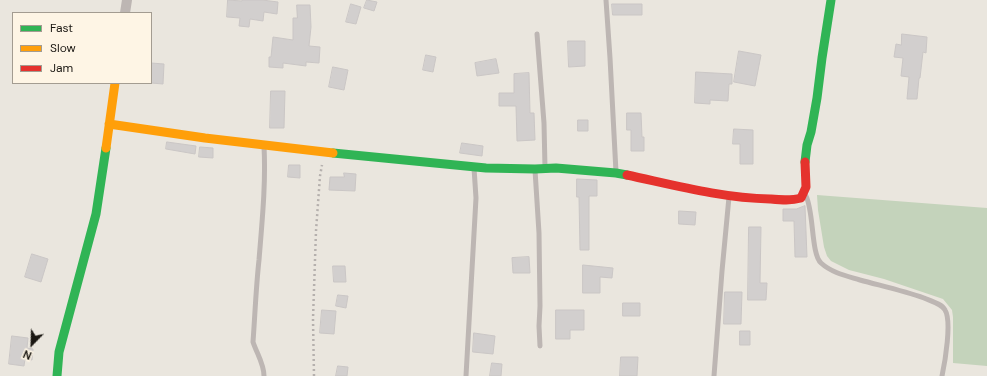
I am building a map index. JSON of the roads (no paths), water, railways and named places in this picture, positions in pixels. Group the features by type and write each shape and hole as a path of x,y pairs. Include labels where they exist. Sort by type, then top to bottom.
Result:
{"street":[{"path":"125,12 126,0"},
{"path":"109,124 264,145 474,167 535,169 556,168 616,173 712,194 794,200 801,198 806,187 805,160 811,132 831,0"},
{"path":"57,376 59,352 96,214 115,84"}],"lane":[{"path":"606,0 616,173"},
{"path":"537,34 544,123 545,169"},
{"path":"264,145 265,168 263,218 258,260 253,342 260,359 264,376"},
{"path":"466,376 476,198 474,167"},
{"path":"535,169 539,233 540,346"},
{"path":"804,193 811,214 815,247 820,263 836,272 914,294 933,301 944,308 947,315 948,332 942,376"},
{"path":"714,376 729,196"}]}
